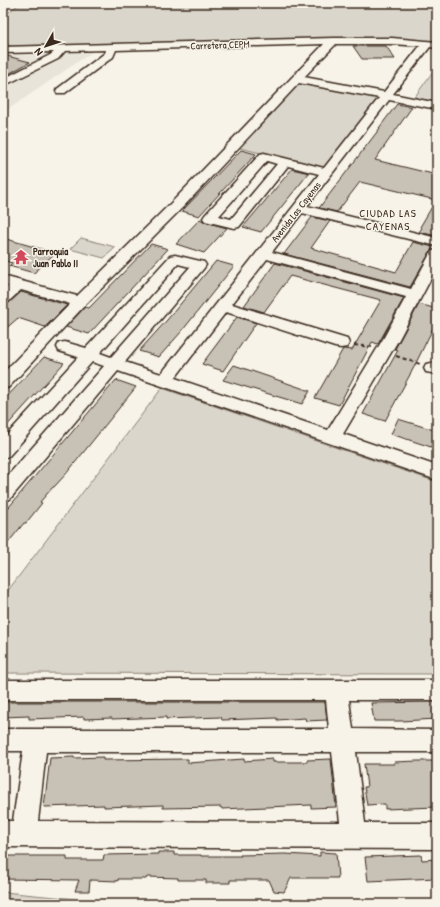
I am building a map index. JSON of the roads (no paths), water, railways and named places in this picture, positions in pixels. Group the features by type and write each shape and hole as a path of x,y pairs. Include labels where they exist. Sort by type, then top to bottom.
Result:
{"street":[{"name":"Carretera CEPM","path":"3,50 61,50 333,41 392,41 432,44"},
{"path":"3,383 333,41"},
{"name":"Avenida Las Cayenas","path":"164,381 386,96 432,44"},
{"path":"61,91 109,55 112,48"},
{"path":"3,83 54,57 61,50"},
{"path":"297,79 437,106"},
{"path":"286,162 234,224 210,218 264,157 286,162 328,172"},
{"path":"299,208 437,242"},
{"path":"264,254 415,295"},
{"path":"332,438 391,339 437,254"},
{"path":"3,451 175,259 199,265 3,494"},
{"path":"3,280 80,302"},
{"path":"3,298 19,284"},
{"path":"222,306 341,343"},
{"path":"66,347 437,473"},
{"path":"3,690 437,690"},
{"path":"336,690 341,741 354,835"},
{"path":"3,740 437,741"},
{"path":"36,740 13,834 437,836"}],"place":[{"name":"Parroquia Juan Pablo II","path":"21,257"}],"district":[{"name":"CIUDAD LAS CAYENAS","path":"388,219"}]}
